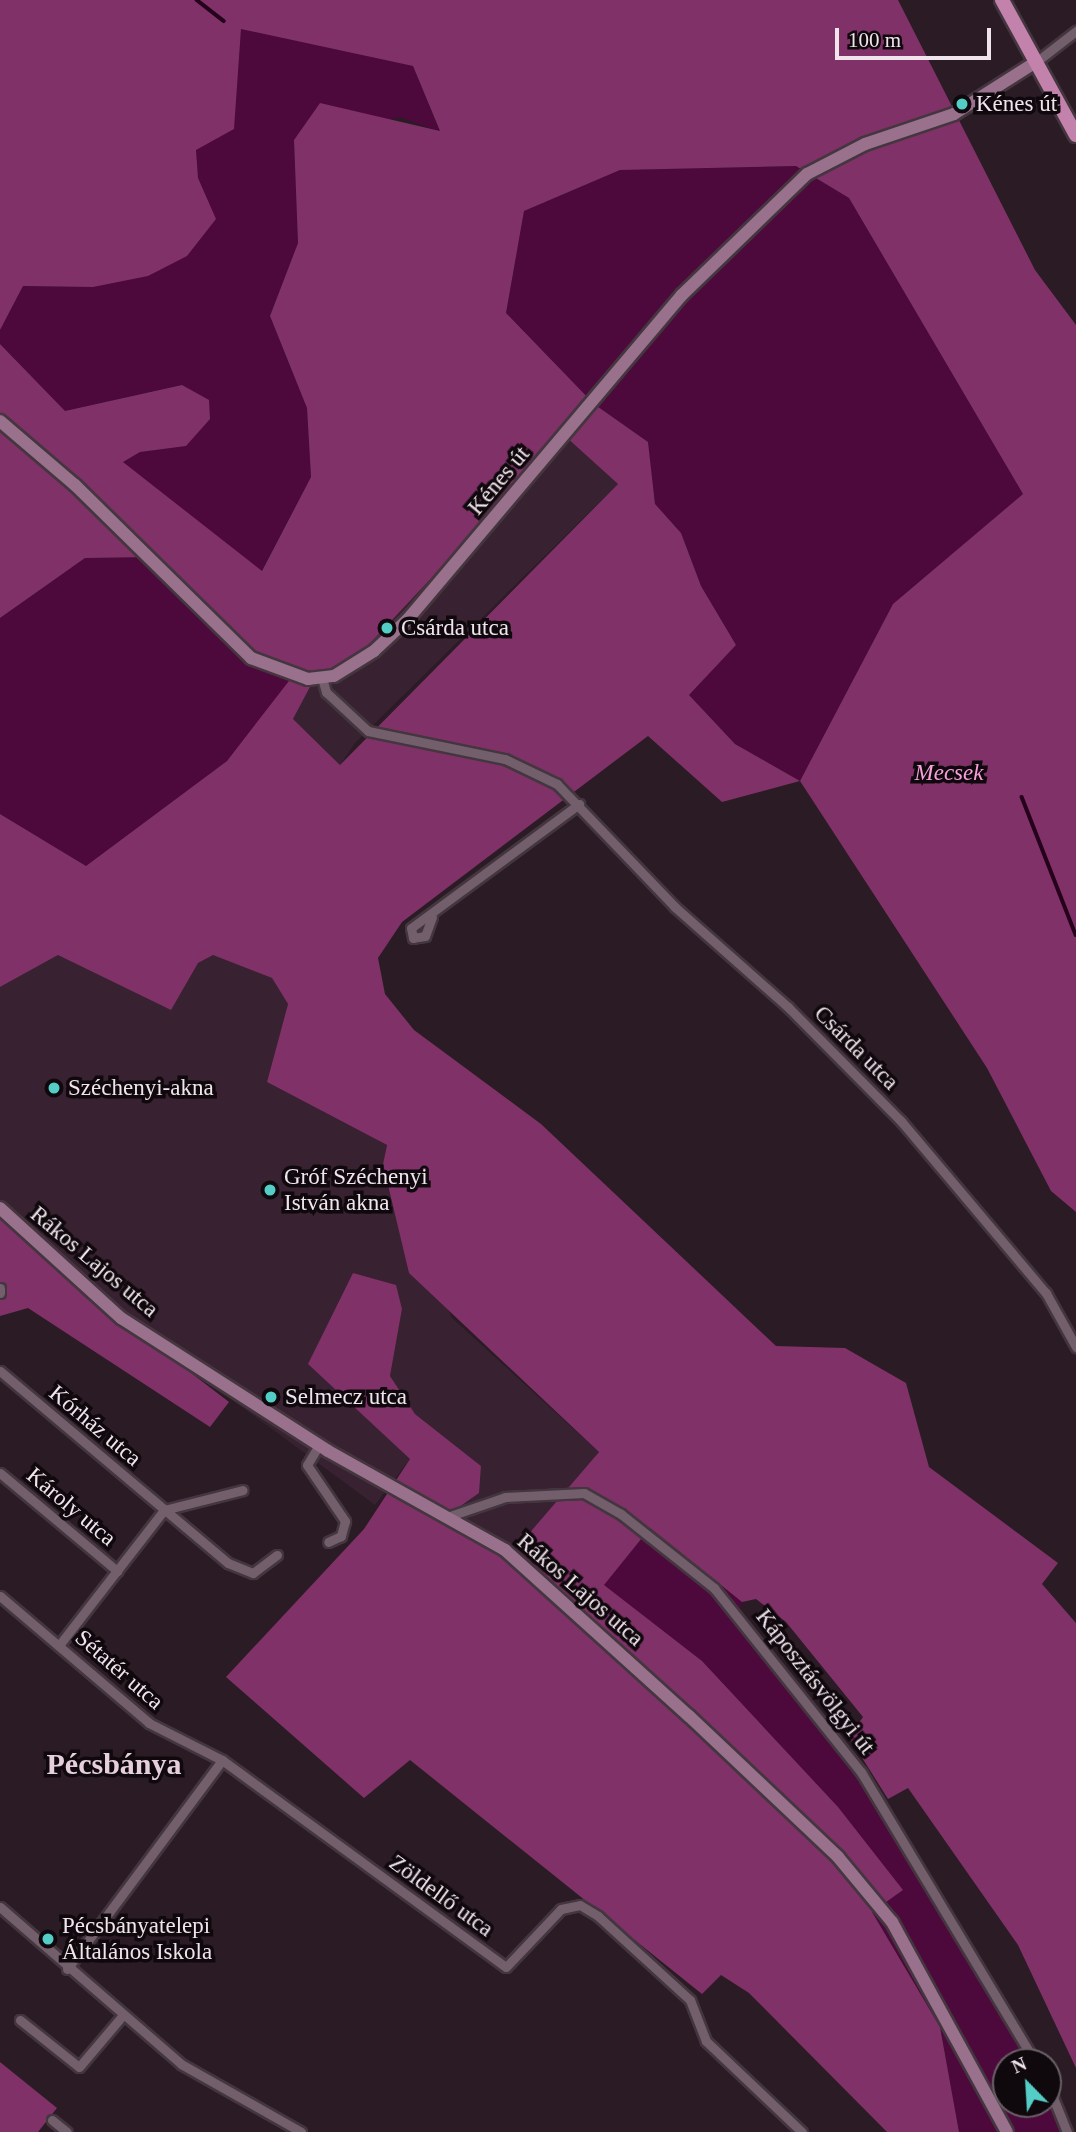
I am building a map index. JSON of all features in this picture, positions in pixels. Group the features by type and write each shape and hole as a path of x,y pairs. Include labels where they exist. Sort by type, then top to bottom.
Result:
{"main road":[{"path":"1002,0 1076,135"}],"street":[{"path":"1036,62 1076,31"},
{"name":"Kénes út","path":"0,421 75,485 244,652 290,674 322,678 354,666 408,619 682,295 807,174 865,144 950,116 1036,62"},
{"name":"Csárda utca","path":"322,678 326,692 360,727 505,759 557,784 676,907 901,1121 1033,1276 1076,1347"},
{"path":"432,917 499,858 579,804"},
{"name":"Rákos Lajos utca","path":"0,1208 121,1318 319,1445 447,1517 526,1568 838,1857 917,1962 1007,2132"},
{"name":"Kórház utca","path":"0,1371 164,1510"},
{"path":"319,1445 307,1465 345,1521 341,1536 328,1542"},
{"name":"Károly utca","path":"0,1473 117,1571"},
{"path":"60,1644 164,1510 243,1490"},
{"name":"Káposztásvölgyi út","path":"447,1517 505,1497 584,1493 621,1514 714,1588 861,1772 1027,2048"},
{"path":"164,1510 244,1572 253,1573 277,1555"},
{"name":"Sétatér utca","path":"0,1595 149,1723 222,1760"},
{"path":"67,1969 222,1760"},
{"name":"Zöldellő utca","path":"222,1760 506,1967 561,1909 580,1905 598,1916 690,2000 706,2041 802,2132"},
{"path":"0,1907 67,1969 181,2064 301,2132"},
{"path":"20,2020 79,2067 123,2015"},
{"path":"52,2120 67,2132"}],"shaded area":[{"path":"241,28 413,66 440,132 400,117 294,140 298,243 270,316 307,408 311,477 261,572 123,462 140,452 186,446 181,385 65,411 0,344 0,330 23,286 93,287 198,178 196,150 238,71"},
{"path":"796,166 849,198 1023,494 893,604 800,781 735,744 689,695 736,645 701,586 681,533 655,504 648,442 594,404 506,313 524,211 620,170"},
{"path":"565,435 618,484 355,743 340,765 293,719 310,687 361,653"},
{"path":"156,557 293,677 227,761 86,866 0,814 0,618 85,558"},
{"path":"213,954 272,978 288,1004 267,1082 387,1145 383,1164 452,1318 599,1452 514,1551 451,1512 481,1466 415,1414 390,1376 402,1309 353,1273 410,1459 375,1505 66,1277 0,1215 0,987 58,955 198,963"},
{"path":"650,1527 742,1602 738,1620 870,1796 991,1988 1022,2048 992,2048 992,2118 1055,2118 1062,2132 959,2132 940,2027 872,1912 902,1890 838,1807 702,1661 603,1585"}],"green space":[{"name":"Mecsek","path":"0,0 898,0 1035,270 1076,325 1076,1212 1051,1191 987,1068 800,781 722,802 648,736 402,922 378,958 385,994 414,1030 541,1124 776,1346 845,1348 906,1383 929,1467 1058,1563 1042,1584 1076,1623 1076,2068 1018,1945 908,1788 888,1799 849,1737 863,1717 786,1622 756,1599 742,1602 650,1528 604,1585 702,1661 838,1807 903,1890 872,1912 940,2027 959,2132 887,2132 749,1993 721,1975 702,1994 410,1760 364,1798 226,1677 364,1529 410,1459 308,1364 353,1273 396,1285 402,1309 390,1376 415,1414 481,1466 479,1493 452,1512 514,1551 599,1452 409,1273 383,1164 387,1145 267,1082 288,1004 272,978 213,955 198,963 171,1010 58,955 0,987 0,814 86,866 227,761 292,677 249,653 155,557 85,558 0,618 0,344 65,411 182,385 209,400 210,419 186,446 140,452 123,462 262,571 311,477 307,408 270,316 298,243 294,140 320,103 440,131 413,66 241,29 234,129 196,150 198,178 216,219 187,256 148,276 93,287 23,286 0,330","holes":["796,166 849,198 1023,494 893,604 800,781 735,744 689,695 736,645 701,586 681,533 655,504 648,442 594,404 506,313 524,211 620,170","565,436 618,484 340,765 293,719 310,687 361,653"]},
{"path":"0,1215 66,1277 229,1402 210,1427 28,1308 0,1316"},
{"path":"0,2062 57,2108 38,2132 0,2132"}],"waterway":[{"path":"197,0 224,21"},
{"path":"1022,797 1076,935"}],"place":[{"name":"Kénes út","path":"962,104"},
{"name":"Csárda utca","path":"387,628"},
{"name":"Széchenyi-akna","path":"54,1088"},
{"name":"Gróf Széchenyi István akna","path":"270,1190"},
{"name":"Selmecz utca","path":"271,1397"},
{"name":"Pécsbányatelepi Általános Iskola","path":"48,1939"}],"district":[{"name":"Pécsbánya","path":"114,1764"}]}
